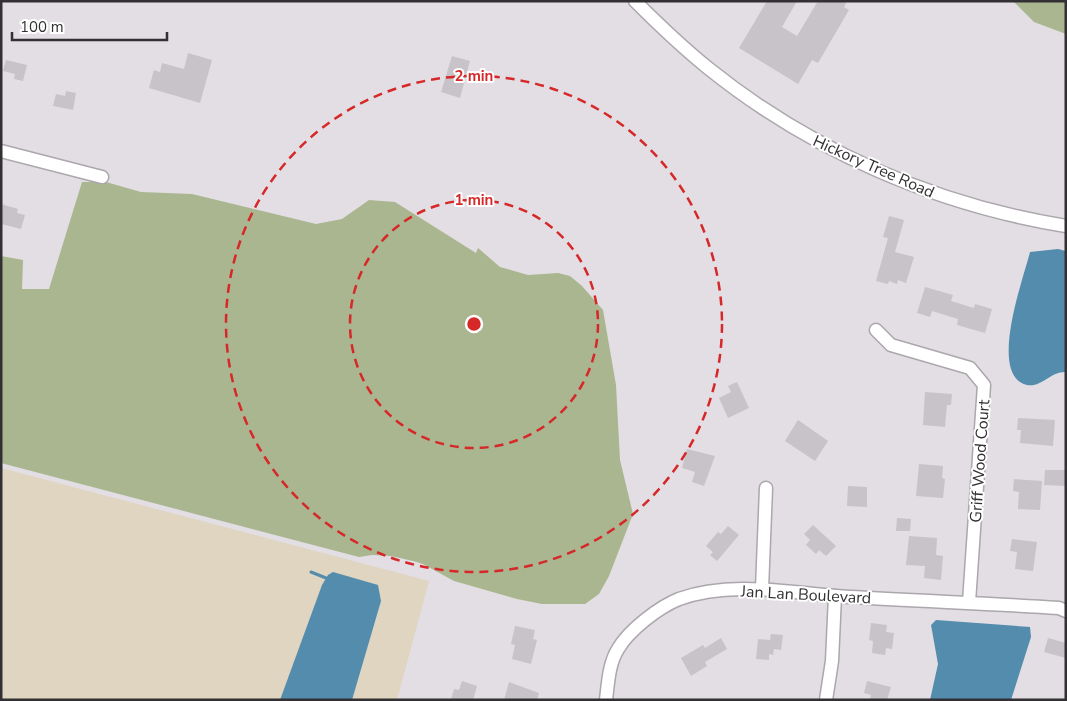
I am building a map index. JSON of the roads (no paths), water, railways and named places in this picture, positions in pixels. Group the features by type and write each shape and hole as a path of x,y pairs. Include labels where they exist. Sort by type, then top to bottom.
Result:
{"street":[{"name":"Hickory Tree Road","path":"635,1 708,68 729,84 805,134 848,157 940,195 1035,221 1066,226"},
{"path":"1,151 102,177"},
{"name":"Griff Wood Court","path":"876,330 891,345 970,368 984,385 969,602"},
{"path":"762,589 766,488"},
{"name":"Jan Lan Boulevard","path":"606,700 608,677 618,648 644,620 678,600 710,592 762,589 836,596 969,602 1066,610"},
{"path":"826,700 832,661 836,596"}],"water":[{"path":"1058,249 1066,251 1066,372 1056,374 1037,384 1027,385 1015,378 1010,364 1011,324 1030,252"},
{"path":"333,572 378,585 381,601 352,700 280,700 322,585 328,575"},
{"path":"936,620 1030,627 1031,637 1011,700 930,700 938,664 931,625"}],"waterway":[{"path":"311,572 326,578"}]}
